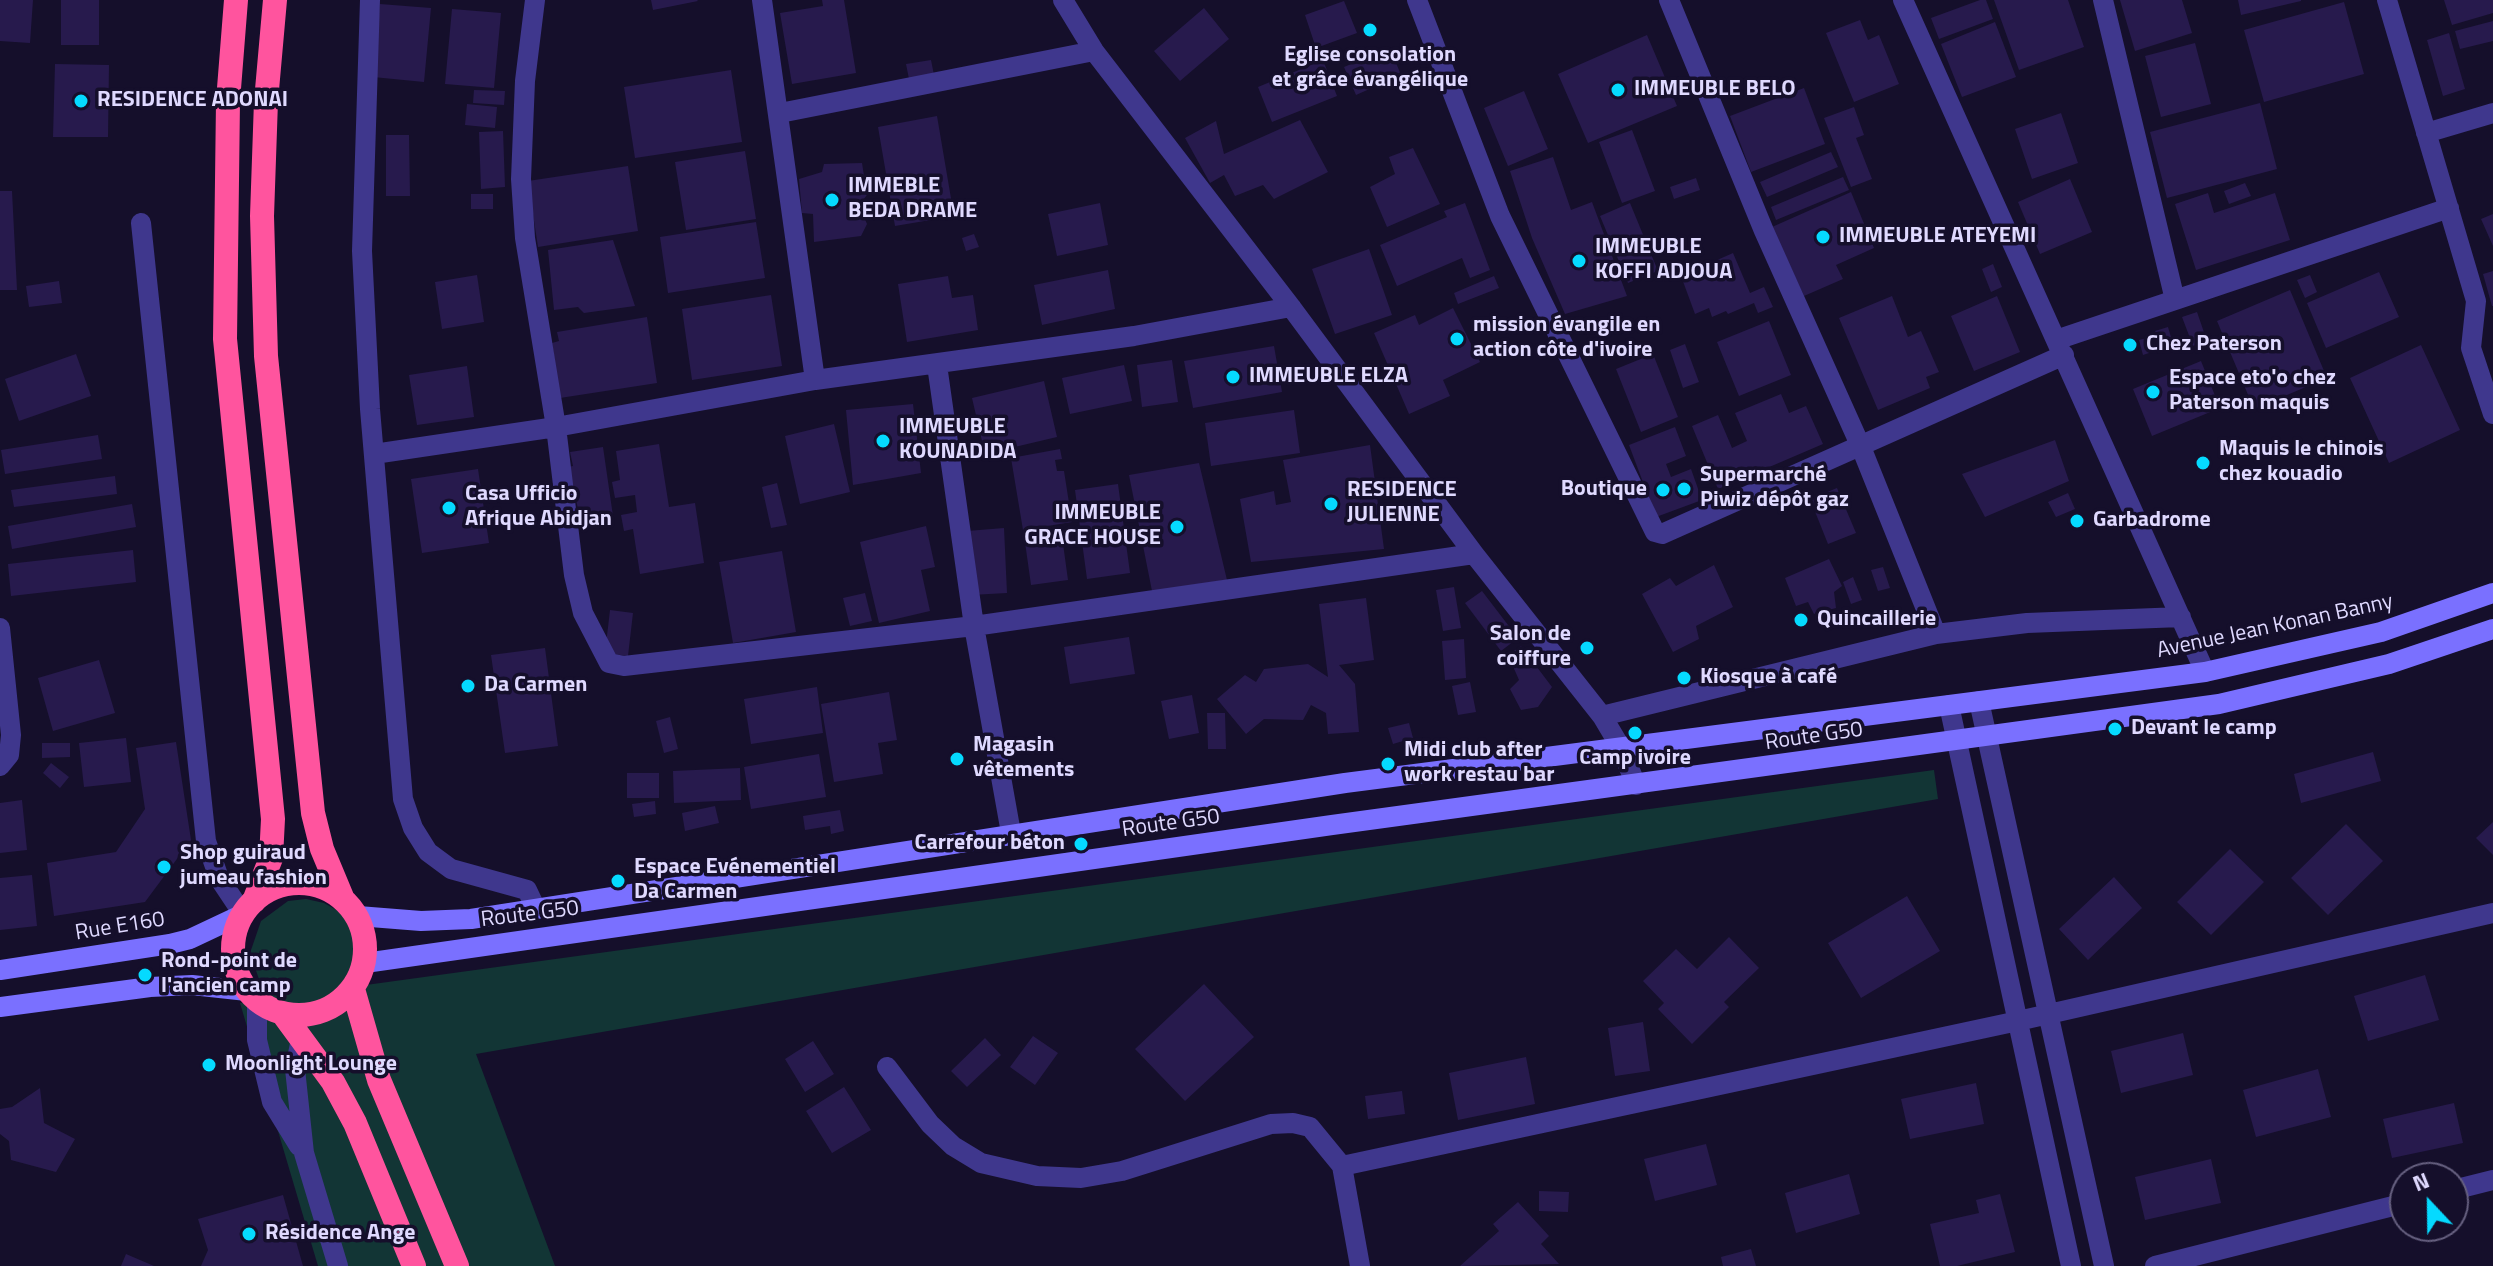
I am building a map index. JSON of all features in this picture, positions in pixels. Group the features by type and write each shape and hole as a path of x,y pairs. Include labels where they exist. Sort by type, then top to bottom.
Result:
{"highway":[{"path":"236,0 228,101 225,339 273,819 271,858 232,950 236,972 252,996 283,1014 333,1082 355,1123 414,1266"},
{"path":"275,0 266,101 262,216 266,356 313,813 322,849 366,939 365,963 353,989 334,1006 309,1015 283,1014"},
{"path":"248,907 274,887 297,882 321,886 350,906"},
{"path":"353,989 379,1080 457,1266"}],"street":[{"path":"370,0 362,251 374,454 403,799 413,828 428,852 451,869 527,890 536,909"},
{"path":"535,0 525,81 521,179 525,238 556,427 574,575 583,613 609,663 624,666 974,626 1474,554"},
{"path":"762,0 815,380"},
{"path":"1063,0 1094,51 1291,307 1474,554 1602,716 1621,748 1636,785"},
{"path":"1417,0 1500,216 1655,532 1662,534 1861,447 2060,347 2175,300 2449,208"},
{"path":"1669,0 1764,231 1861,447 1936,634"},
{"path":"1903,0 2205,672"},
{"path":"2103,0 2175,300"},
{"path":"2387,0 2476,301 2473,359 2493,414"},
{"path":"780,113 1094,51"},
{"path":"2426,133 2493,113"},
{"path":"141,223 206,841 219,878 248,907"},
{"path":"374,454 556,427 815,380 1134,336 1291,307"},
{"path":"937,365 974,626 1011,833"},
{"name":"Avenue Jean Konan Banny","path":"1965,703 2205,672 2381,632 2493,593"},
{"path":"1602,716 1936,634 2027,623 2181,617"},
{"path":"0,628 11,735 9,755 0,766"},
{"path":"1985,738 2219,704 2389,664 2493,629"},
{"path":"1965,703 1985,738 2104,1266"},
{"path":"1965,703 1958,742 2071,1266"},
{"name":"Route G50","path":"350,906 421,921 471,919 1345,783 1965,703"},
{"name":"Route G50","path":"365,963 1985,738"},
{"name":"Rue E160","path":"0,970 190,939 248,907"},
{"path":"1342,1166 2018,1021 2493,913"},
{"path":"0,1007 150,987 192,985 252,996 257,1040 272,1102 304,1153"},
{"path":"301,1039 295,1069 304,1153 338,1266"},
{"path":"887,1067 930,1124 953,1146 981,1163 1010,1172 1081,1178 1122,1171 1271,1124 1293,1123 1310,1127 1342,1166 1360,1266"},
{"path":"2469,1186 2493,1180"},
{"path":"2155,1266 2389,1207"}],"green space":[{"path":"1934,770 1938,799 476,1054 555,1266 318,1266 240,1003 274,998 261,985 250,953 261,921 288,901 306,899 324,903 340,912 351,927 357,944 357,962 344,988"}],"building":[{"path":"0,0 33,0 30,43 0,41"},
{"path":"61,0 99,0 99,45 61,45"},
{"path":"651,0 697,0 698,1 653,10"},
{"path":"822,0 844,0 856,73 792,84 780,13 823,6"},
{"path":"1986,0 1993,19 1939,39 1931,18"},
{"path":"1994,0 2068,0 2084,47 2019,70"},
{"path":"2120,0 2182,0 2192,33 2135,51"},
{"path":"2238,0 2301,0 2301,1 2241,15"},
{"path":"2444,0 2493,0 2493,13 2452,25"},
{"path":"1344,1 1357,33 1316,48 1305,15"},
{"path":"2344,2 2364,74 2264,102 2244,30"},
{"path":"380,4 431,8 424,82 373,77"},
{"path":"1204,8 1229,39 1180,81 1154,51"},
{"path":"452,9 501,13 494,88 445,84"},
{"path":"1860,20 1868,40 1879,35 1899,84 1854,102 1826,33"},
{"path":"2493,21 2493,41 2460,49 2455,31"},
{"path":"1995,22 2016,77 1962,97 1941,44"},
{"path":"2449,33 2465,89 2443,96 2427,40"},
{"name":"IMMEUBLE BELO","path":"1647,35 1677,106 1588,143 1558,74"},
{"path":"2195,43 2211,104 2161,117 2145,56"},
{"path":"1390,48 1401,75 1356,95 1344,67"},
{"path":"931,60 934,75 909,79 906,64"},
{"path":"1323,60 1337,96 1272,122 1258,87"},
{"name":"RESIDENCE ADONAI","path":"55,64 109,65 108,137 53,137"},
{"path":"731,70 742,142 635,158 624,87"},
{"path":"1804,88 1825,144 1751,172 1730,116"},
{"path":"474,90 505,91 504,105 473,103"},
{"path":"1524,91 1548,149 1508,166 1484,108"},
{"path":"2260,103 2277,169 2167,198 2150,132"},
{"path":"467,104 497,107 495,128 465,125"},
{"path":"1854,107 1864,135 1856,138 1872,179 1851,187 1824,118"},
{"path":"2061,113 2078,163 2032,179 2015,129"},
{"path":"937,116 954,216 895,226 878,127"},
{"path":"1300,120 1328,172 1274,199 1263,185 1235,196 1224,175 1210,183 1185,138 1216,121 1224,154"},
{"path":"1632,130 1655,191 1622,203 1599,142"},
{"path":"503,131 505,187 481,189 479,132"},
{"path":"386,135 409,135 410,196 386,196"},
{"path":"1413,148 1440,204 1387,227 1370,187 1395,174 1389,157"},
{"path":"745,151 756,219 686,230 675,162"},
{"path":"1831,152 1838,167 1767,197 1760,182"},
{"name":"IMMEUBLE KOFFI ADJOUA","path":"1553,157 1571,210 1592,202 1627,296 1565,314 1532,238 1510,171"},
{"name":"IMMEBLE BEDA DRAME","path":"862,163 867,195 859,205 867,224 861,236 814,242 813,214 802,213 799,179 822,172 824,164"},
{"path":"628,166 638,231 538,247 528,181"},
{"path":"1843,177 1849,190 1776,220 1771,207"},
{"path":"1696,178 1700,190 1674,199 1670,187"},
{"path":"2070,179 2092,232 2040,254 2018,202"},
{"path":"2245,183 2251,196 2229,204 2224,191"},
{"path":"0,191 12,191 17,290 0,290"},
{"name":"IMMEUBLE ATEYEMI","path":"1851,192 1874,248 1836,265 1843,279 1804,296 1772,227"},
{"path":"2208,193 2214,213 2275,193 2290,240 2196,270 2175,204"},
{"path":"471,194 493,194 493,209 471,209"},
{"path":"1100,203 1108,245 1057,256 1048,214"},
{"path":"1465,203 1490,270 1470,278 1462,258 1397,286 1380,245 1447,217 1444,211"},
{"path":"1630,203 1658,271 1628,283 1600,216"},
{"path":"2493,214 2493,246 2481,219"},
{"path":"756,222 765,278 668,293 660,237"},
{"path":"974,234 979,247 966,251 962,238"},
{"path":"613,240 635,306 584,313 578,307 554,310 548,250"},
{"path":"1369,249 1392,315 1335,334 1312,269"},
{"path":"1733,253 1750,293 1764,287 1773,307 1758,313 1754,303 1712,317 1709,308 1695,314 1681,276"},
{"path":"1993,264 2002,287 1991,292 1982,269"},
{"path":"1108,270 1115,309 1042,325 1034,285"},
{"path":"2493,271 2493,306 2492,306 2483,274"},
{"path":"2379,272 2399,317 2326,348 2307,303"},
{"path":"477,275 484,322 442,329 435,282"},
{"path":"2310,275 2317,292 2305,298 2297,280"},
{"path":"948,276 952,298 973,295 978,330 907,342 898,284"},
{"path":"1494,276 1499,288 1458,304 1454,293"},
{"path":"59,281 62,303 29,307 26,286"},
{"path":"2290,290 2327,378 2254,409 2217,321"},
{"path":"771,295 782,366 692,380 682,309"},
{"path":"1892,296 1908,337 1921,331 1939,372 1926,377 1930,388 1878,410 1839,318"},
{"path":"1997,296 2020,352 1974,371 1951,316"},
{"path":"1453,308 1480,362 1443,380 1450,396 1409,414 1374,333 1415,315 1419,325"},
{"path":"2197,312 2207,341 2193,346 2182,317"},
{"path":"647,317 657,383 560,398 552,343 559,341 557,332"},
{"path":"1769,321 1791,375 1739,396 1717,342"},
{"path":"2168,327 2173,344 2161,348 2155,331"},
{"path":"2151,337 2155,351 2143,355 2139,340"},
{"path":"1685,344 1699,382 1683,388 1670,350"},
{"path":"2421,345 2460,430 2389,463 2350,378"},
{"name":"IMMEUBLE ELZA","path":"1274,346 1282,392 1193,408 1184,361"},
{"path":"76,354 91,396 19,421 5,379"},
{"path":"1653,354 1678,417 1641,432 1616,369"},
{"path":"1172,360 1178,402 1142,407 1137,365"},
{"path":"2201,361 2220,408 2152,436 2133,389"},
{"path":"1124,365 1132,401 1070,414 1062,378"},
{"path":"467,366 474,417 417,425 409,375"},
{"path":"1044,381 1057,437 985,454 972,398"},
{"path":"1781,394 1789,413 1806,406 1823,444 1718,489 1692,426 1718,415 1732,448 1747,441 1735,413"},
{"name":"IMMEUBLE KOUNADIDA","path":"913,404 921,473 853,485 846,410"},
{"path":"1294,410 1300,453 1211,466 1205,423"},
{"path":"834,424 850,492 800,504 785,436"},
{"path":"1675,427 1686,456 1666,464 1671,477 1691,469 1702,500 1656,517 1629,445"},
{"path":"98,435 102,459 5,474 1,450"},
{"path":"2055,440 2069,481 1985,517 1962,474"},
{"path":"659,444 669,507 695,503 704,563 640,574 633,529 624,531 621,515 637,512 635,495 615,498 612,482 620,480 616,451"},
{"name":"RESIDENCE JULIENNE","path":"1370,445 1384,549 1251,562 1240,499 1274,491 1276,505 1291,502 1283,460"},
{"path":"603,447 613,516 581,521 568,467 573,466 570,452"},
{"path":"1060,449 1062,459 1055,460 1057,471 1064,471 1072,522 1023,530 1011,458"},
{"name":"IMMEUBLE GRACE HOUSE","path":"1199,463 1227,580 1152,591 1129,475"},
{"path":"478,469 489,543 422,553 411,479"},
{"path":"115,476 117,494 14,507 11,490"},
{"path":"777,483 787,525 771,528 762,487"},
{"path":"1118,484 1130,573 1087,579 1075,490"},
{"path":"1837,488 1856,533 1828,544 1810,499"},
{"path":"2068,493 2075,509 2056,517 2048,502"},
{"path":"132,504 136,527 12,549 8,526"},
{"path":"926,526 935,567 921,570 930,611 879,623 860,542"},
{"path":"1004,528 1007,593 971,595 967,531"},
{"path":"1061,529 1068,580 1031,585 1024,535"},
{"path":"133,550 136,582 11,596 8,564"},
{"path":"782,551 796,632 733,643 719,562"},
{"path":"1829,559 1842,586 1834,592 1836,608 1814,614 1808,602 1796,606 1785,578"},
{"path":"1714,565 1733,607 1696,626 1699,639 1673,652 1642,594 1670,578 1676,586"},
{"path":"1883,567 1890,588 1878,591 1871,570"},
{"path":"1853,577 1862,600 1851,604 1843,582"},
{"path":"1454,587 1461,628 1443,631 1436,590"},
{"path":"1482,591 1518,638 1501,651 1465,603"},
{"path":"865,593 872,621 850,626 843,598"},
{"path":"1366,598 1374,660 1339,665 1355,684 1359,732 1328,734 1326,713 1311,705 1303,720 1264,719 1246,734 1217,699 1245,675 1256,682 1264,669 1308,664 1328,677 1319,604"},
{"path":"610,610 633,613 628,656 605,653"},
{"path":"1129,637 1135,674 1070,684 1064,647"},
{"path":"1464,639 1466,678 1445,680 1442,641"},
{"path":"1521,646 1552,687 1538,707 1521,710 1510,689 1519,680 1508,655"},
{"path":"545,648 558,746 505,753 491,655"},
{"path":"99,660 115,713 53,731 38,678"},
{"path":"1470,682 1476,712 1458,715 1452,686"},
{"path":"817,687 823,733 751,744 744,699"},
{"path":"889,692 897,740 878,743 883,774 834,782 821,704"},
{"path":"1192,695 1199,733 1169,739 1161,701"},
{"path":"1207,713 1225,713 1226,749 1208,749"},
{"path":"670,717 678,749 664,753 656,721"},
{"path":"1409,723 1413,738 1393,744 1388,728"},
{"path":"126,738 131,782 84,787 79,743"},
{"path":"176,742 191,840 145,902 54,916 47,863 116,852 145,809 136,748"},
{"path":"42,743 70,743 70,757 42,758"},
{"path":"2373,752 2381,781 2301,803 2294,774"},
{"path":"819,754 826,797 751,809 744,767"},
{"path":"51,763 69,777 60,788 43,773"},
{"path":"740,768 741,800 674,803 673,771"},
{"path":"627,773 659,773 659,798 627,798"},
{"path":"22,800 27,850 0,853 0,803"},
{"path":"655,801 656,814 634,817 632,804"},
{"path":"715,806 719,823 685,831 682,813"},
{"path":"840,810 844,831 831,834 830,826 805,830 803,816"},
{"path":"2493,822 2493,855 2476,838"},
{"path":"2346,824 2383,861 2328,915 2291,878"},
{"path":"2230,849 2264,882 2211,935 2177,902"},
{"path":"32,875 37,926 0,930 0,878"},
{"path":"2114,877 2142,908 2088,960 2059,929"},
{"path":"1907,896 1940,951 1861,998 1828,943"},
{"path":"1729,937 1759,968 1724,1002 1729,1007 1692,1044 1658,1009 1664,1003 1643,981 1676,949 1697,969"},
{"path":"2425,975 2439,1020 2368,1041 2354,996"},
{"path":"1204,984 1254,1037 1185,1101 1135,1049"},
{"path":"1643,1022 1650,1071 1615,1076 1608,1028"},
{"path":"2183,1033 2193,1075 2121,1093 2111,1051"},
{"path":"1033,1036 1058,1053 1035,1085 1010,1067"},
{"path":"985,1038 1001,1055 967,1087 951,1071"},
{"path":"813,1041 834,1074 805,1092 785,1059"},
{"path":"1526,1057 1535,1104 1458,1120 1449,1073"},
{"path":"2318,1069 2331,1117 2256,1137 2243,1090"},
{"path":"1976,1083 1984,1124 1910,1139 1901,1099"},
{"path":"844,1087 871,1130 832,1153 806,1111"},
{"path":"40,1088 44,1123 75,1139 56,1172 11,1160 9,1141 0,1134 0,1109 12,1107"},
{"path":"1402,1091 1405,1114 1368,1119 1365,1096"},
{"path":"2454,1103 2463,1143 2392,1158 2383,1119"},
{"path":"1706,1144 1717,1185 1655,1201 1644,1159"},
{"path":"2211,1159 2221,1203 2145,1220 2135,1177"},
{"path":"1849,1174 1860,1214 1796,1233 1785,1193"},
{"path":"1539,1191 1569,1192 1568,1212 1539,1211"},
{"path":"2000,1194 2015,1252 1957,1266 1940,1266 1930,1224 1979,1213 1976,1200"},
{"name":"Résidence Ange","path":"283,1195 303,1266 201,1266 208,1250 198,1219"},
{"path":"1518,1202 1549,1236 1541,1244 1559,1264 1460,1266 1499,1231 1493,1224"},
{"path":"1751,1249 1756,1266 1723,1266 1721,1257"},
{"path":"126,1254 154,1266 121,1266"}],"place":[{"name":"Eglise consolation et grâce évangélique","path":"1370,30"},
{"name":"IMMEUBLE BELO","path":"1618,90"},
{"name":"RESIDENCE ADONAI","path":"81,101"},
{"name":"IMMEBLE BEDA DRAME","path":"832,200"},
{"name":"IMMEUBLE ATEYEMI","path":"1823,237"},
{"name":"IMMEUBLE KOFFI ADJOUA","path":"1579,261"},
{"name":"mission évangile en action côte d'ivoire","path":"1457,339"},
{"name":"Chez Paterson","path":"2130,345"},
{"name":"IMMEUBLE ELZA","path":"1233,377"},
{"name":"Espace eto'o chez Paterson maquis","path":"2153,392"},
{"name":"IMMEUBLE KOUNADIDA","path":"883,441"},
{"name":"Maquis le chinois chez kouadio","path":"2203,463"},
{"name":"Supermarché Piwiz dépôt gaz","path":"1684,489"},
{"name":"Boutique","path":"1663,490"},
{"name":"RESIDENCE JULIENNE","path":"1331,504"},
{"name":"Casa Ufficio Afrique Abidjan","path":"449,508"},
{"name":"Garbadrome","path":"2077,521"},
{"name":"IMMEUBLE GRACE HOUSE","path":"1177,527"},
{"name":"Quincaillerie","path":"1801,620"},
{"name":"Salon de coiffure","path":"1587,648"},
{"name":"Kiosque à café","path":"1684,678"},
{"name":"Da Carmen","path":"468,686"},
{"name":"Devant le camp","path":"2115,729"},
{"name":"Camp ivoire","path":"1635,733"},
{"name":"Magasin vêtements","path":"957,759"},
{"name":"Midi club after work restau bar","path":"1388,764"},
{"name":"Carrefour béton","path":"1081,844"},
{"name":"Shop guiraud jumeau fashion","path":"164,867"},
{"name":"Espace Evénementiel Da Carmen","path":"618,881"},
{"name":"Rond-point de l'ancien camp","path":"145,975"},
{"name":"Moonlight Lounge","path":"209,1065"},
{"name":"Résidence Ange","path":"249,1234"}]}
